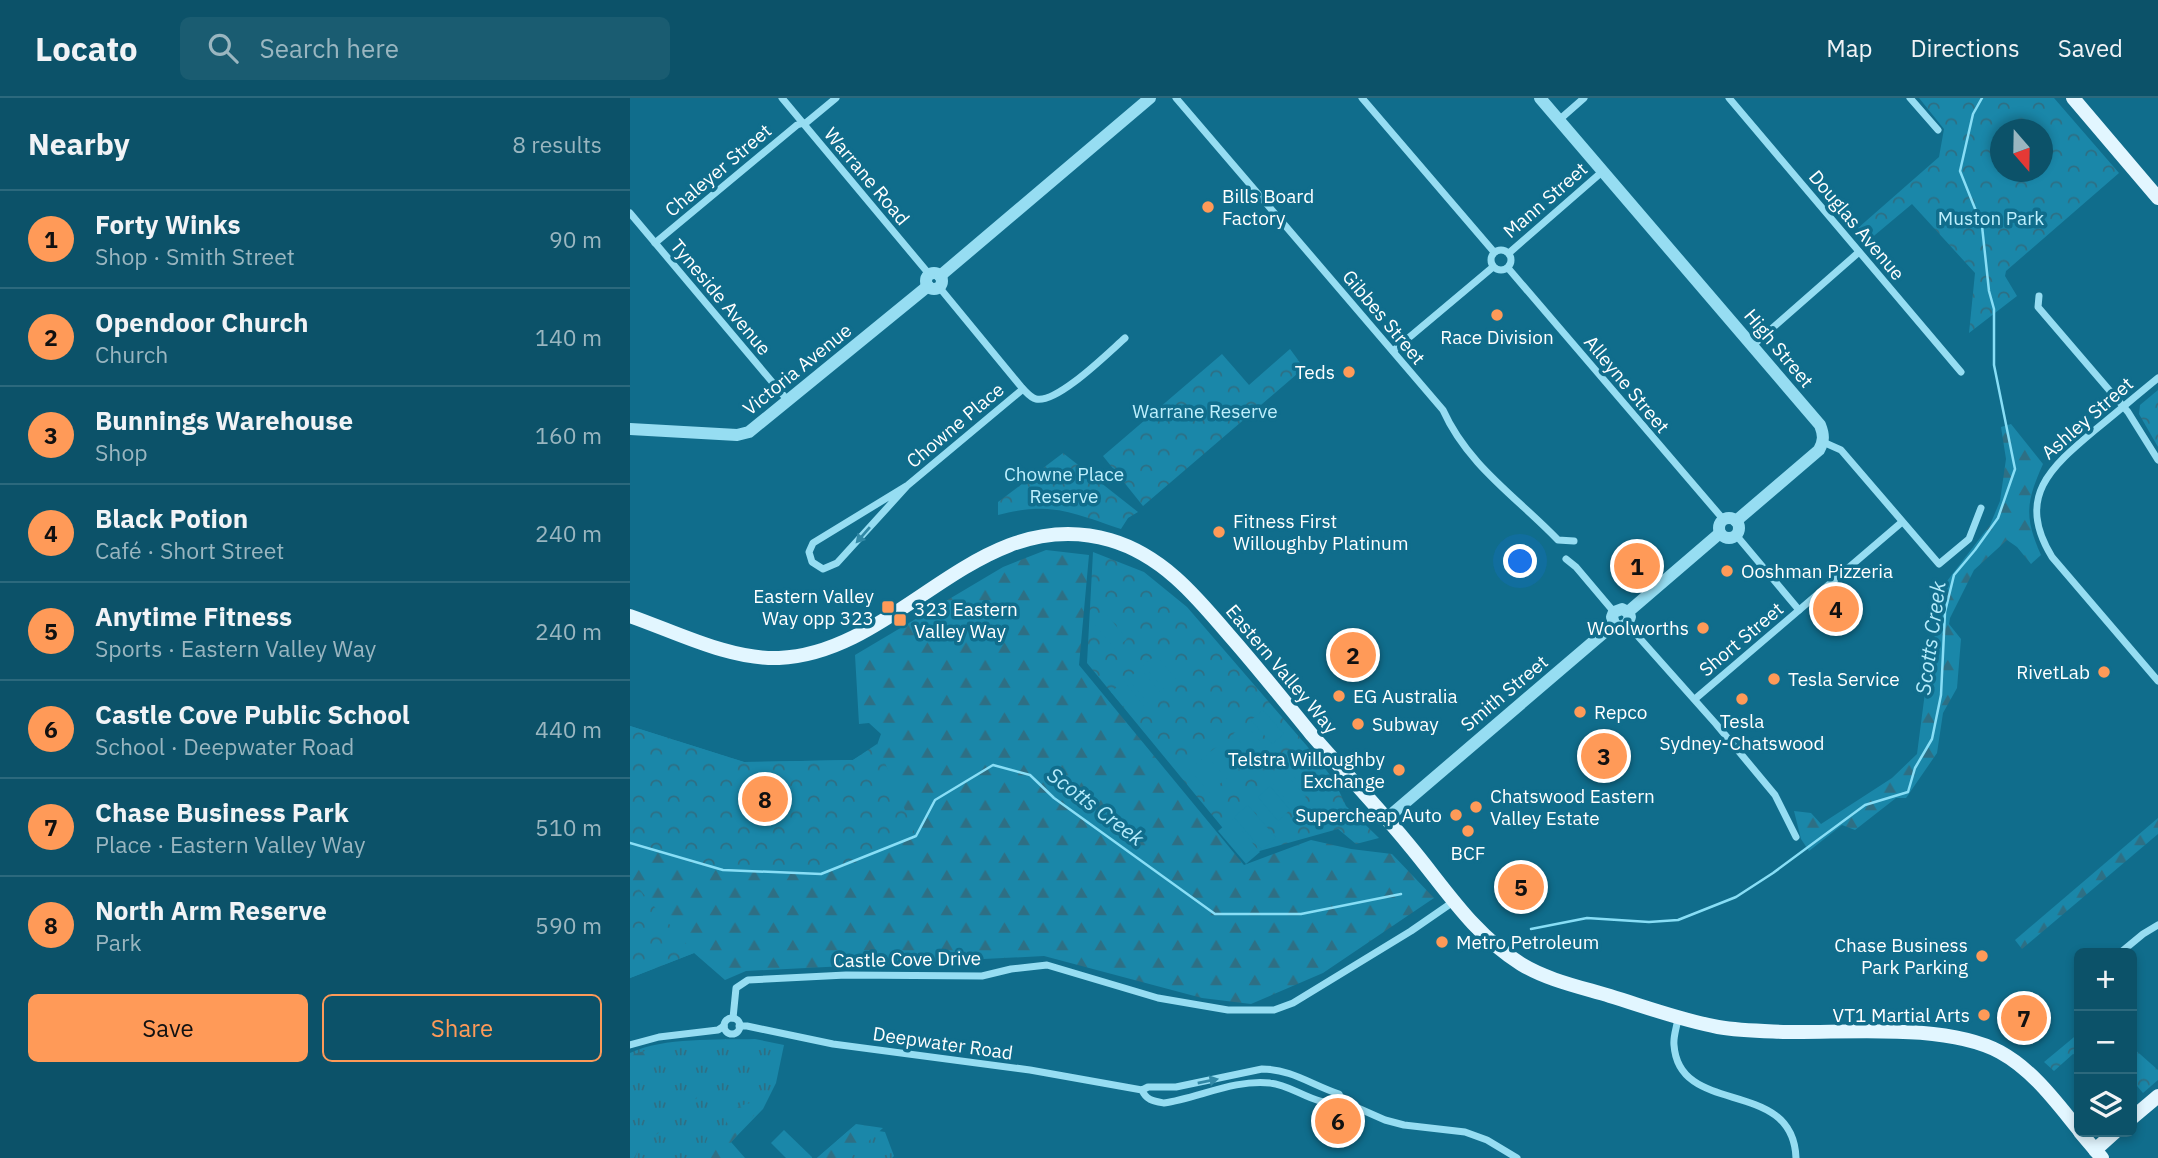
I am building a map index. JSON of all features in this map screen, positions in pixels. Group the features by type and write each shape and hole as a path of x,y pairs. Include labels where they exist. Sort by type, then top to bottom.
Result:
{"main road":[{"path":"2073,98 2158,198"},
{"name":"Eastern Valley Way","path":"630,616 736,654 772,659 793,657 820,652 845,642 972,563 1018,542 1056,534 1108,540 1151,559 1188,588 1407,842 1453,902 1491,942 1523,965 1546,976 1713,1026 1748,1030 1928,1034 1982,1044 2027,1071 2074,1124"},
{"path":"2137,1114 2158,1096"},
{"name":"Eastern Valley Way","path":"2084,1137 2095,1155"},
{"path":"2095,1155 2111,1137"}],"street":[{"name":"Warrane Road","path":"782,98 1023,390 1036,399 1060,392 1125,338"},
{"name":"Chaleyer Street","path":"655,243 792,129 807,122 836,98"},
{"name":"Victoria Avenue","path":"630,429 743,434 759,426 1150,98"},
{"name":"Gibbes Street","path":"1176,98 1443,410 1453,433 1503,492 1528,509 1558,540 1574,541"},
{"path":"1362,98 1494,252"},
{"name":"High Street","path":"1540,98 1820,425 1823,442 1841,450 1939,564 1969,539 1981,508"},
{"path":"1559,120 1584,98"},
{"name":"Douglas Avenue","path":"1729,98 1961,372"},
{"path":"1910,98 1938,130"},
{"name":"Mann Street","path":"1509,253 1603,171"},
{"name":"Tyneside Avenue","path":"630,213 789,402"},
{"path":"1500,250 1509,253 1511,262 1508,268 1498,270 1493,267 1490,261 1494,252 1500,250"},
{"path":"1752,346 1859,251"},
{"path":"1393,351 1493,267"},
{"name":"Alleyne Street","path":"1508,268 1730,520"},
{"path":"2039,296 2038,307 2124,406 2158,460"},
{"name":"Ashley Street","path":"2158,377 2051,469 2037,500 2038,527 2052,557 2158,681"},
{"name":"Chowne Place","path":"908,485 813,543 809,552 812,562 823,569 837,563 908,485 1023,390"},
{"path":"1736,535 1728,538 1720,533 1719,524 1730,520 1814,454 1823,442"},
{"path":"1730,520 1739,526 1736,535"},
{"name":"Short Street","path":"1695,699 1902,522"},
{"name":"Smith Street","path":"1386,819 1720,533"},
{"path":"1736,535 1799,610"},
{"path":"1566,559 1695,699 1776,795 1796,837"},
{"name":"Castle Cove Drive","path":"733,1018 736,988 748,980 846,975 982,976 1047,965 1158,998 1228,1010 1274,1010 1293,1003 1411,931 1453,902"},
{"path":"2126,948 2158,925"},
{"path":"1679,1017 1674,1041 1678,1062 1685,1073 1706,1088 1776,1114 1792,1134 1796,1158"},
{"path":"630,1045 659,1037 718,1030 724,1026 726,1020 733,1018 740,1026 732,1033 724,1026"},
{"name":"Deepwater Road","path":"740,1026 833,1044 1030,1070 1142,1090 1148,1087 1176,1087 1273,1069 1296,1075 1339,1094 1342,1101"},
{"name":"Deepwater Road","path":"1142,1090 1144,1096 1152,1101 1164,1102 1256,1083 1272,1083 1333,1104 1342,1101 1385,1120 1404,1125 1465,1132 1488,1140 1517,1158"}],"green space":[{"name":"Muston Park","path":"1919,98 2054,98 2119,173 2006,271 2005,276 2017,296 1969,333 1975,273 1912,204 1869,240 1858,228 1939,157 1944,129"},
{"name":"Warrane Reserve","path":"1290,349 1304,368 1143,506 1103,456 1222,354 1249,385"},
{"path":"2158,390 2158,447 2139,414 2140,405"},
{"path":"2011,424 2043,464 2033,489 2029,510 2032,530 2041,555 2031,564 2017,547 2007,540 1974,570 1949,624 1961,639 1957,688 1943,713 1937,753 1906,798 1896,798 1855,830 1842,825 1809,851 1801,839 1794,811 1811,813 1821,824 1892,778 1917,754 1927,677 1944,585 1990,525 2000,501 2006,459 2001,427"},
{"name":"Chowne Place Reserve","path":"1063,453 1138,512 1128,518 1121,529 1075,514 1047,509 998,515 998,502"},
{"path":"1046,550 1089,555 1079,665 1244,865 1311,840 1392,854 1434,898 1323,973 1251,1004 1202,998 1044,956 746,971 725,980 694,953 630,978 630,726 744,762 853,760 877,745 881,734 869,723 859,724 855,655 1003,567"},
{"path":"1093,552 1144,572 1187,607 1307,746 1334,780 1346,806 1379,838 1356,844 1338,829 1245,855 1087,663"},
{"path":"1107,615 1127,639 1115,649 1095,625"},
{"path":"1156,655 1176,679 1164,689 1143,665"},
{"path":"1140,668 1160,692 1148,703 1128,679"},
{"path":"1124,681 1144,706 1132,716 1111,692"},
{"path":"1263,710 1284,734 1272,744 1251,720"},
{"path":"1245,724 1266,748 1254,758 1233,734"},
{"path":"630,726 744,762 853,760 877,744 916,836 821,874 723,870 630,843"},
{"path":"1219,745 1239,769 1227,779 1206,755"},
{"path":"1201,759 1222,782 1210,793 1189,769"},
{"path":"1300,760 1321,784 1309,794 1288,770"},
{"path":"1285,773 1306,797 1293,808 1273,784"},
{"path":"1270,786 1290,810 1278,821 1258,797"},
{"path":"1248,805 1276,838 1262,850 1234,817"},
{"path":"2158,818 2158,834 2022,949 2015,940"},
{"path":"1232,819 1260,852 1246,864 1218,831"},
{"path":"630,878 694,953 630,978"},
{"path":"2074,1037 2074,1054 2054,1071 2044,1062"},
{"path":"755,1039 784,1045 776,1083 763,1109 731,1142 745,1158 630,1158 630,1053 675,1042"},
{"path":"667,1048 659,1060 649,1061 630,1073 630,1056"},
{"path":"2137,1051 2158,1070 2158,1080 2143,1093 2137,1086"},
{"path":"705,1078 707,1081 703,1093 680,1108 657,1134 642,1141 635,1158 630,1158 630,1134 656,1123 690,1086"},
{"path":"758,1101 763,1105 728,1146 740,1158 703,1158 709,1153 706,1142 712,1126 715,1147 736,1132 726,1121 739,1106"},
{"path":"856,1124 883,1128 850,1158 817,1158"},
{"path":"853,1127 885,1132 894,1156 817,1158"},
{"path":"784,1130 812,1158 786,1158 771,1143"}],"waterway":[{"name":"Scotts Creek","path":"1531,929 1587,918 1649,922 1678,920 1736,897 1865,805 1908,792 1915,768 1932,739 1941,695 1945,612 1954,575 1998,518 2015,469 1994,365 1994,309 1989,291 1982,226 1960,171 1973,114 1982,98"},
{"name":"Scotts Creek","path":"630,843 723,870 821,874 916,836 935,800 993,765 1030,775 1054,798 1215,914 1301,914 1401,894"}],"place":[{"name":"Bills Board Factory","path":"1208,207"},
{"name":"Race Division","path":"1497,315"},
{"name":"Teds","path":"1349,372"},
{"name":"Fitness First Willoughby Platinum","path":"1219,532"},
{"name":"Forty Winks","path":"1637,566"},
{"name":"Ooshman Pizzeria","path":"1727,571"},
{"name":"Eastern Valley Way opp 323","path":"888,607"},
{"name":"Black Potion","path":"1836,609"},
{"name":"323 Eastern Valley Way","path":"900,620"},
{"name":"Woolworths","path":"1703,628"},
{"name":"Opendoor Church","path":"1353,655"},
{"name":"RivetLab","path":"2104,672"},
{"name":"Tesla Service","path":"1774,679"},
{"name":"EG Australia","path":"1339,696"},
{"name":"Tesla Sydney-Chatswood","path":"1742,699"},
{"name":"Repco","path":"1580,712"},
{"name":"Subway","path":"1358,724"},
{"name":"Bunnings Warehouse","path":"1604,756"},
{"name":"Telstra Willoughby Exchange","path":"1399,770"},
{"name":"North Arm Reserve","path":"765,799"},
{"name":"Chatswood Eastern Valley Estate","path":"1476,807"},
{"name":"Supercheap Auto","path":"1456,815"},
{"name":"BCF","path":"1468,831"},
{"name":"Anytime Fitness","path":"1521,887"},
{"name":"Metro Petroleum","path":"1442,942"},
{"name":"Chase Business Park Parking","path":"1982,956"},
{"name":"VT1 Martial Arts","path":"1984,1015"},
{"name":"Chase Business Park","path":"2024,1018"},
{"name":"Castle Cove Public School","path":"1338,1121"}]}
